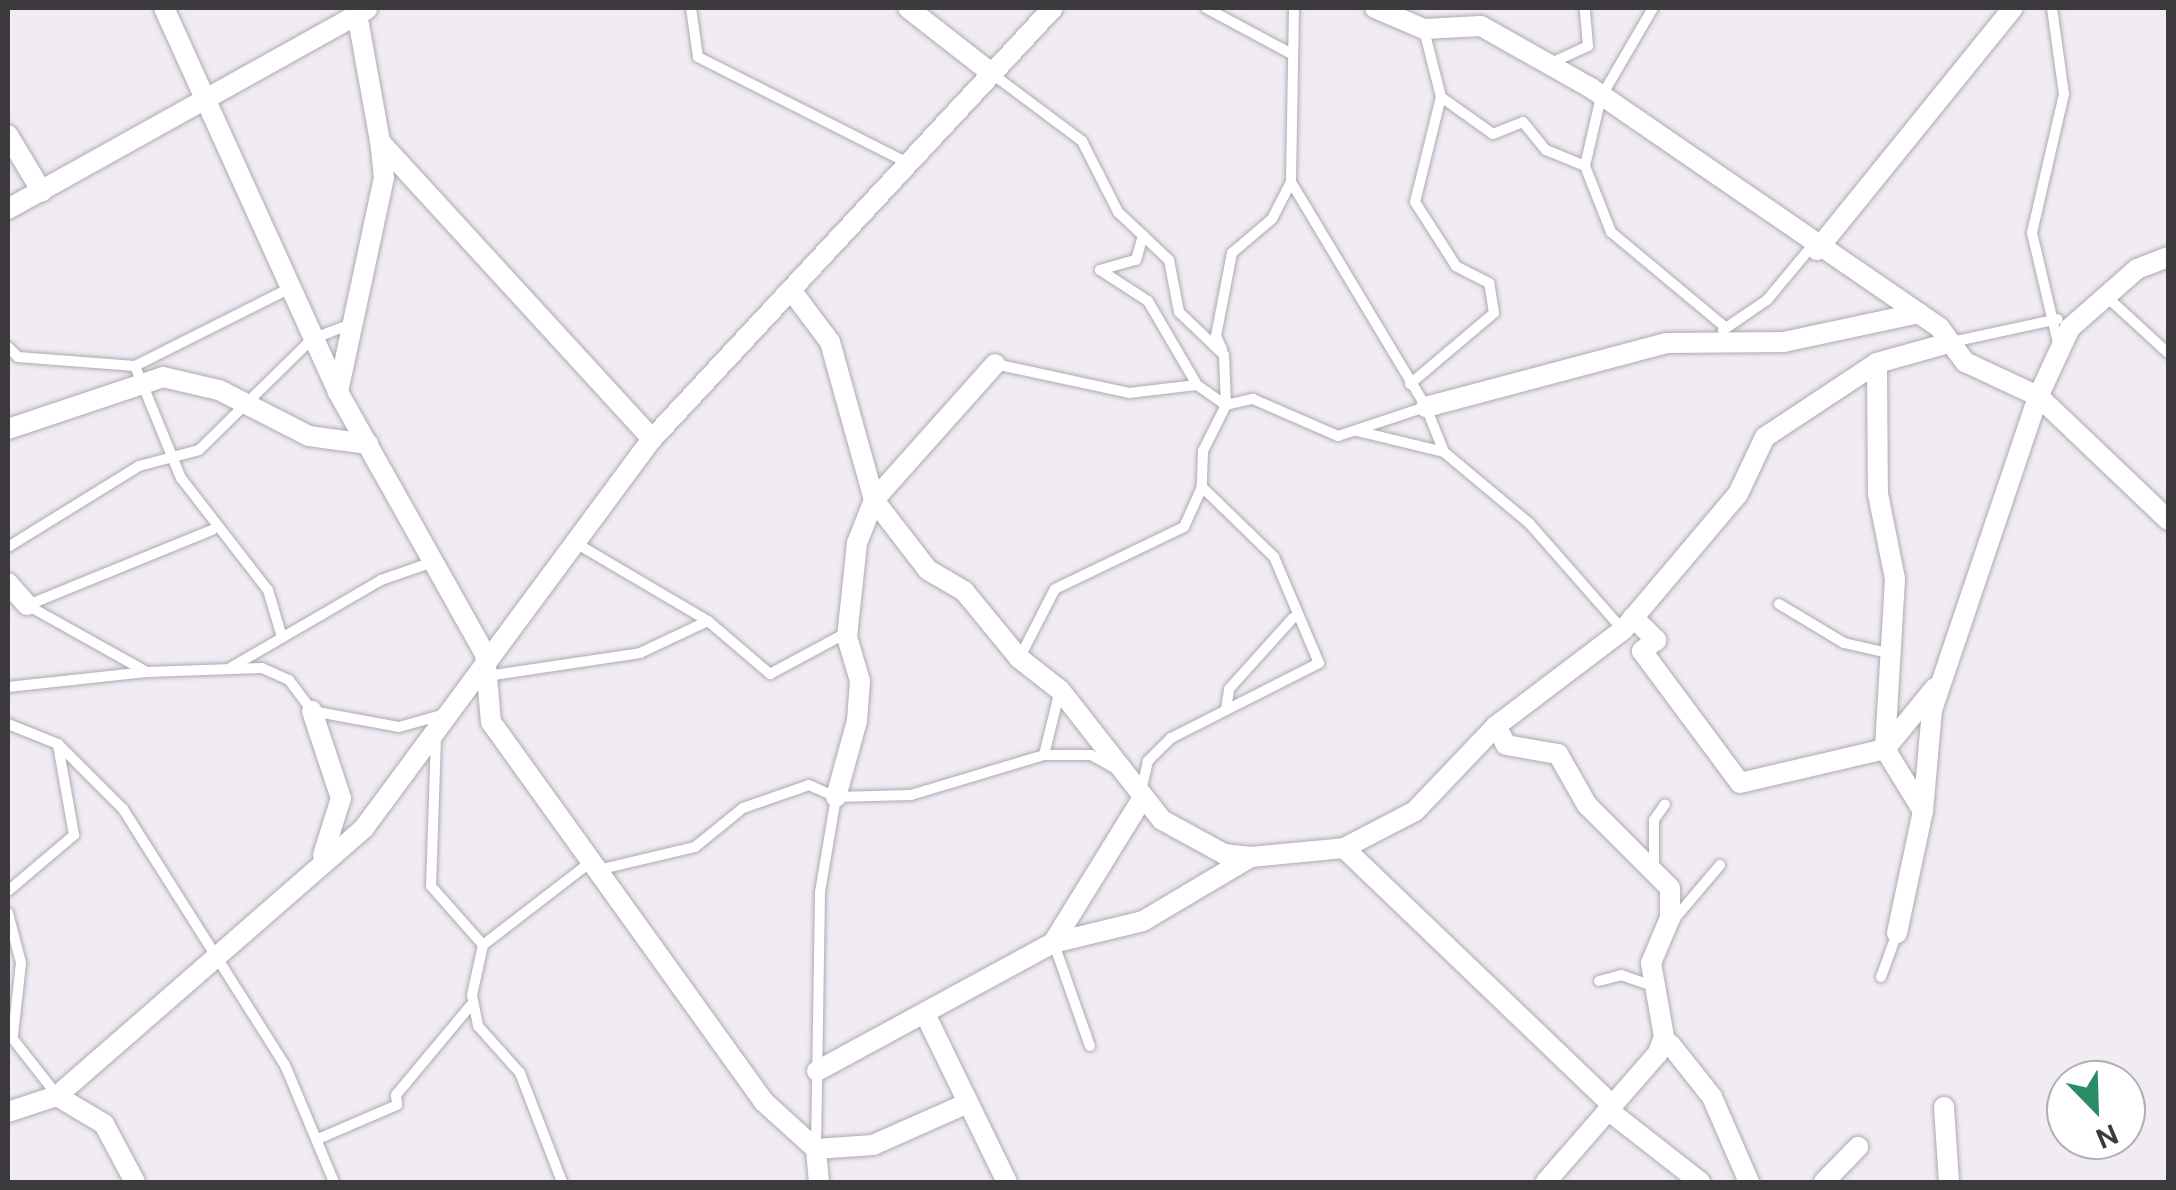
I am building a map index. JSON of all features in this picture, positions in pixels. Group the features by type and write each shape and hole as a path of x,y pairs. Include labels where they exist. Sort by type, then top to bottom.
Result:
{"street":[{"path":"164,8 208,97 288,289 338,392 434,562 486,665 491,722 599,864 764,1100 816,1149 819,1182"},
{"path":"908,8 990,72"},
{"path":"8,1112 58,1096 310,874 392,788 439,721 486,665 573,540 652,439 1052,8"},
{"path":"1376,8 1424,29 1481,26 1550,64 1815,248 1920,313 1945,344 2038,396 2168,520"},
{"path":"1815,248 2013,8"},
{"path":"8,208 361,10 384,178 338,392"},
{"path":"8,135 42,192"},
{"path":"380,142 652,439"},
{"path":"1897,933 1923,811 1932,710 2038,396 2070,328 2107,297 2168,256"},
{"path":"790,290 830,342 874,500 928,570 964,590 1019,658 1060,690 1142,800 1224,854 1250,858 1344,848 1415,811 1496,726 1628,623 1738,494 1764,437 1876,362 1945,344"},
{"path":"1426,407 1666,343 1718,335 1815,338 1920,313"},
{"path":"1876,362 1893,654 1885,749 1923,811"},
{"path":"836,798 857,722 847,633 851,565 874,500 995,364"},
{"path":"8,429 138,375 163,377 250,404 309,436 368,444"},
{"path":"8,583 27,605"},
{"path":"1628,623 1656,640 1642,651 1740,782 1885,749 1944,679"},
{"path":"310,874 334,838 341,798 312,711"},
{"path":"1496,726 1506,745 1558,754 1588,806 1654,863 1670,888 1664,931 1651,963 1659,988 1658,1053 1546,1182"},
{"path":"341,798 366,803 392,788"},
{"path":"1053,943 1142,800"},
{"path":"1344,848 1610,1107 1700,1182"},
{"path":"817,1071 926,1016 1053,943 1143,921 1250,858"},
{"path":"926,1016 1007,1182"},
{"path":"1670,1044 1712,1097 1749,1182"},
{"path":"58,1096 76,1099 104,1124 134,1182"},
{"path":"816,1149 873,1144 968,1103"},
{"path":"1944,1107 1949,1182"},
{"path":"1824,1182 1858,1147"}],"lane":[{"path":"691,8 698,57 908,163"},
{"path":"1206,8 1290,53"},
{"path":"1019,658 1054,589 1184,527 1202,488 1203,451 1226,405 1224,355 1216,336 1232,253 1272,219 1291,182 1290,53 1294,8"},
{"path":"1550,64 1588,46 1585,8"},
{"path":"1653,8 1601,97 1585,166 1611,232 1718,335 1767,300 1815,248"},
{"path":"2052,8 2064,94 2032,234 2058,319 2058,353"},
{"path":"1410,384 1494,313 1488,283 1456,266 1415,202 1441,97 1424,29"},
{"path":"990,72 1082,141 1109,198 1170,260 1180,312 1224,355"},
{"path":"1441,97 1493,134 1523,122 1546,150 1585,166"},
{"path":"1291,182 1426,407 1444,452"},
{"path":"1143,235 1136,260 1100,270 1148,301 1197,385 1226,405 1254,399 1338,436 1426,407"},
{"path":"8,347 18,357 138,375 288,289"},
{"path":"2107,297 2168,353"},
{"path":"1945,344 2058,319"},
{"path":"8,547 172,455 199,450 250,404 312,338 350,326"},
{"path":"995,364 1129,393 1197,385"},
{"path":"138,375 172,455 212,530 268,590 281,634"},
{"path":"1356,431 1444,452 1529,523 1628,623"},
{"path":"1142,800 1148,761 1226,709 1319,663 1292,618 1274,557 1202,488"},
{"path":"27,605 212,530"},
{"path":"573,540 708,621 770,674 847,633"},
{"path":"229,668 281,634 434,562"},
{"path":"1778,604 1844,643 1893,654"},
{"path":"27,605 147,672"},
{"path":"1226,709 1229,689 1292,618"},
{"path":"486,665 640,653 708,621"},
{"path":"8,687 147,672 229,668 289,680 312,711 399,727 439,721 431,886 483,945"},
{"path":"1044,756 1060,690"},
{"path":"8,724 58,744 123,809 212,959 285,1065 334,1182"},
{"path":"58,744 74,835 10,890 8,910 21,962 10,1034 58,1096"},
{"path":"318,1139 397,1105 396,1094 471,1005 483,945 599,864 695,847 743,808 809,785 836,798 911,795 1044,756 1091,755 1126,775"},
{"path":"816,1149 820,892 836,798"},
{"path":"1654,863 1654,820 1666,804"},
{"path":"1664,931 1720,865"},
{"path":"1881,977 1897,933"},
{"path":"1053,943 1090,1046"},
{"path":"1599,981 1621,975 1659,988"},
{"path":"471,1005 478,1026 520,1073 562,1182"}]}
